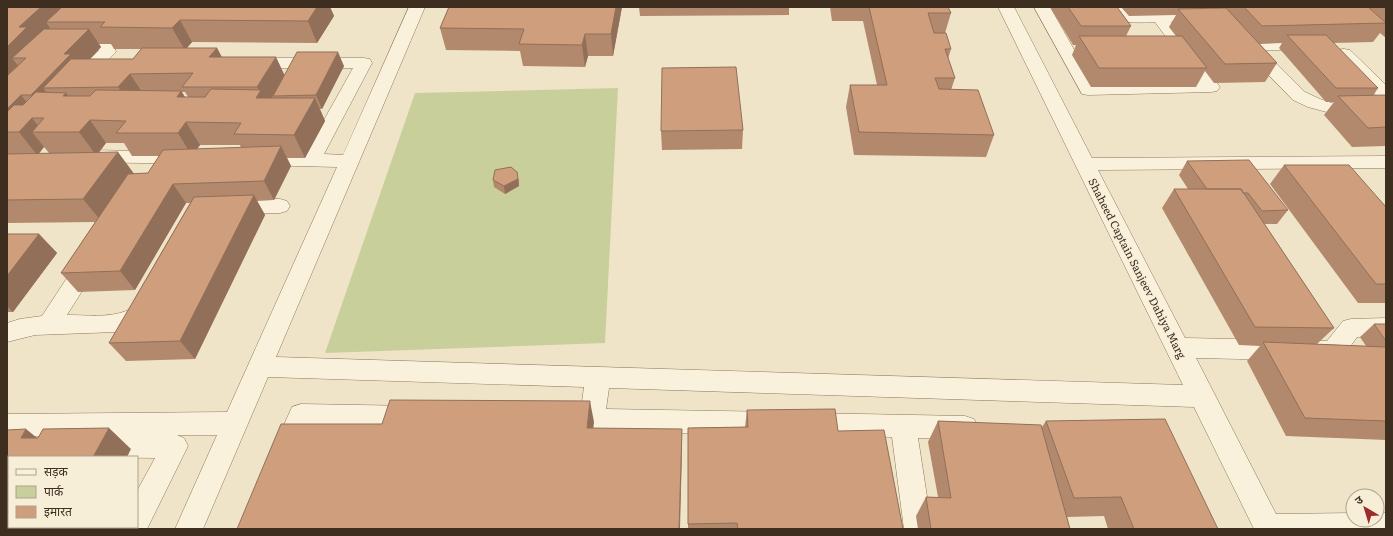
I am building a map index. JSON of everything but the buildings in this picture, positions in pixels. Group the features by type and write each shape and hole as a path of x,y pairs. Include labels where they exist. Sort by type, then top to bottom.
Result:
{"street":[{"path":"189,529 417,7"},
{"name":"Shaheed Captain Sanjeev Dahiya Marg","path":"1006,7 1269,528"},
{"path":"1042,7 1074,50 1088,90 1211,87 1160,18"},
{"path":"1117,11 1135,19 1204,14 1242,15"},
{"path":"1117,11 1132,35"},
{"path":"1204,14 1247,45 1299,96 1314,103 1334,109 1386,110"},
{"path":"66,28 55,44 107,45 108,52 84,75 118,70"},
{"path":"1247,45 1335,45 1386,95"},
{"path":"231,63 364,62 328,113 311,160"},
{"path":"77,156 202,158"},
{"path":"241,159 349,161"},
{"path":"1085,164 1386,162"},
{"path":"209,210 217,207 280,206"},
{"path":"48,326 101,244"},
{"path":"7,334 12,331 32,327 113,323 131,319 140,314 156,291"},
{"path":"1178,348 1333,351 1351,328 1386,327"},
{"path":"261,367 1202,396"},
{"path":"592,421 598,377"},
{"path":"276,472 301,415 435,418"},
{"path":"537,420 903,425 990,428"},
{"path":"7,425 235,423"},
{"path":"903,425 918,529"},
{"path":"7,447 175,446 138,518"},
{"path":"1269,528 1386,527"}],"green space":[{"path":"618,88 605,343 325,353 415,93"}]}
